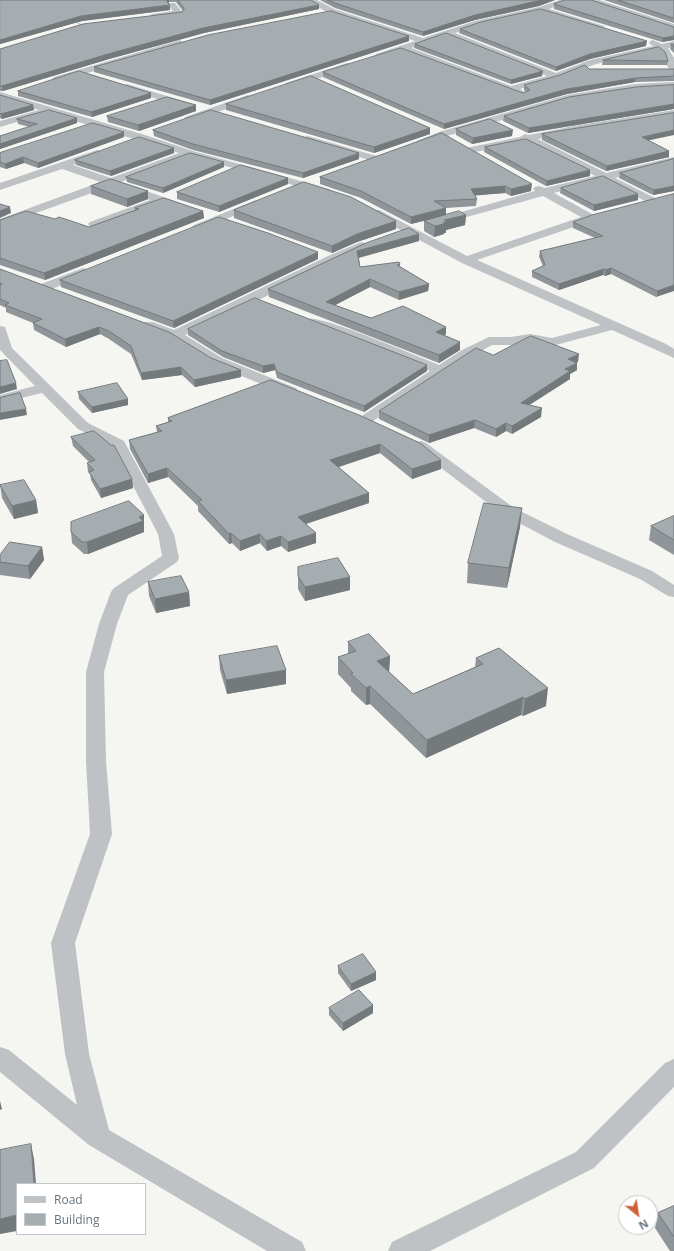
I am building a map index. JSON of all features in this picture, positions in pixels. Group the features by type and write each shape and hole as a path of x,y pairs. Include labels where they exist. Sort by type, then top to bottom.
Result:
{"street":[{"path":"311,0 331,12 424,41"},
{"path":"368,59 478,23 568,0"},
{"path":"590,0 674,26"},
{"path":"147,16 179,13 172,5"},
{"path":"541,8 607,30"},
{"path":"317,14 331,12"},
{"path":"446,33 556,76"},
{"path":"641,40 660,46 670,55 671,70"},
{"path":"49,82 185,42"},
{"path":"511,89 556,76 593,62 674,44"},
{"path":"402,48 511,89 544,104"},
{"path":"282,87 354,64"},
{"path":"578,68 602,70"},
{"path":"79,72 101,79"},
{"path":"311,77 325,83"},
{"path":"115,83 209,112 224,115"},
{"path":"413,146 443,134 567,98 634,87 674,86"},
{"path":"1,95 18,91"},
{"path":"182,122 260,94"},
{"path":"1,95 189,153 304,184 333,194"},
{"path":"151,103 165,98"},
{"path":"0,124 50,110"},
{"path":"463,146 529,139 574,128 674,114"},
{"path":"78,128 107,118"},
{"path":"492,121 653,201"},
{"path":"429,128 443,134 483,158"},
{"path":"127,142 155,132"},
{"path":"301,137 380,158 361,164"},
{"path":"0,187 105,150"},
{"path":"0,223 189,153"},
{"path":"396,235 543,192 674,160"},
{"path":"62,165 231,223"},
{"path":"225,173 239,167"},
{"path":"282,193 318,179"},
{"path":"530,184 589,217"},
{"path":"94,224 175,194"},
{"path":"639,205 667,197"},
{"path":"188,230 268,199"},
{"path":"362,205 466,260 674,354"},
{"path":"466,260 589,217 610,212"},
{"path":"176,335 256,298 332,258 375,242"},
{"path":"317,253 332,258"},
{"path":"45,287 95,267"},
{"path":"30,281 66,295"},
{"path":"256,298 270,304"},
{"path":"132,319 176,335 217,361 307,398"},
{"path":"304,319 346,333 441,371"},
{"path":"365,420 467,353 490,341 510,341 530,338 552,342 613,326"},
{"path":"0,330 6,348 83,426 119,444 166,534 171,558 120,592 108,624 94,672 96,761 101,834 63,943 77,1054 98,1138"},
{"path":"0,399 46,388"},
{"path":"351,415 379,426"},
{"path":"405,439 426,448 508,511 561,538 646,575 674,592"},
{"path":"0,1056 98,1138 292,1251"},
{"path":"402,1251 585,1160 674,1070"}],"path":[{"path":"72,21 82,26"}],"building":[{"path":"0,0 167,0 170,5 81,16 0,40"},
{"path":"178,0 311,0 319,5 203,28 0,86 0,49 83,24 182,12 184,9"},
{"path":"328,0 542,0 475,15 423,32"},
{"path":"565,0 591,0 674,27 674,36 663,38 554,4"},
{"path":"618,0 674,0 674,18"},
{"path":"541,9 647,41 590,54 556,67 460,29 481,22"},
{"path":"331,11 409,36 210,100 94,67 208,35"},
{"path":"446,33 543,71 511,80 415,44"},
{"path":"659,47 665,52 668,61 603,60"},
{"path":"401,48 523,93 530,90 524,85 560,75 585,65 589,69 674,69 674,76 636,78 567,89 444,124 323,72"},
{"path":"79,71 151,93 91,112 18,91"},
{"path":"311,76 430,128 374,147 226,104"},
{"path":"674,85 674,104 529,128 504,116 569,97 636,87"},
{"path":"0,95 33,105 1,114"},
{"path":"167,97 196,105 138,125 107,116"},
{"path":"49,110 77,118 0,144 0,136 37,124 17,119"},
{"path":"211,110 359,153 303,173 193,144 153,130"},
{"path":"674,113 674,130 642,137 669,151 607,166 542,134"},
{"path":"490,119 513,130 473,138 456,129"},
{"path":"93,123 124,132 38,163 23,157 5,164 0,162 0,153"},
{"path":"442,133 532,184 511,189 505,186 471,189 477,199 434,201 446,208 411,217 361,191 320,177"},
{"path":"139,137 174,148 110,171 75,160"},
{"path":"526,139 590,170 547,181 485,147"},
{"path":"190,153 224,162 163,188 126,177"},
{"path":"674,159 674,186 654,190 620,173"},
{"path":"241,165 288,178 219,206 177,192"},
{"path":"603,176 638,194 594,205 561,188"},
{"path":"111,179 148,191 127,199 91,186"},
{"path":"304,182 351,197 396,221 357,234 332,246 234,210"},
{"path":"674,194 674,285 657,291 611,268 559,284 532,271 545,265 540,251 603,236 573,222 592,215"},
{"path":"164,198 203,211 44,273 0,258 0,220 26,211 55,219 59,217 89,227 139,209 135,208"},
{"path":"0,204 10,207 0,211"},
{"path":"459,211 466,215 444,220 447,222 443,223 444,224 435,226 424,221"},
{"path":"219,217 268,233 318,252 173,321 60,280"},
{"path":"409,228 419,234 357,251 360,267 399,262 400,264 397,265 429,284 399,292 370,279 326,302 371,318 403,306 446,327 436,332 460,342 439,355 268,289 366,243"},
{"path":"0,269 169,332 211,358 241,370 194,380 181,367 141,373 131,346 109,331 99,327 65,339 33,323 42,319 5,305 9,303 0,299 0,285 2,284 0,283"},
{"path":"255,298 427,365 364,406 277,372 274,364 263,366 222,351 188,329"},
{"path":"531,336 579,354 568,359 577,363 565,369 570,371 521,403 542,408 512,426 506,423 496,429 475,420 429,435 379,411 476,348 493,355"},
{"path":"7,360 16,383 0,387 0,361"},
{"path":"271,380 359,415 420,443 441,460 412,469 380,444 330,460 369,493 298,517 316,533 288,542 281,536 266,541 260,534 240,541 231,533 229,534 198,501 202,500 167,468 148,474 129,440 162,431 156,426 172,421 168,418"},
{"path":"117,383 128,399 92,407 78,392"},
{"path":"20,393 26,409 0,413 0,398"},
{"path":"94,431 111,445 114,445 132,479 100,489 89,472 94,470 87,463 95,460 71,437"},
{"path":"24,480 36,500 12,506 0,485"},
{"path":"129,501 144,515 139,517 143,521 87,542 82,542 71,532 71,522"},
{"path":"484,503 522,508 509,568 468,563"},
{"path":"674,516 674,540 651,526"},
{"path":"10,542 42,547 28,566 0,562 0,555"},
{"path":"338,558 350,577 305,587 298,576 298,567"},
{"path":"181,576 189,592 155,599 148,582"},
{"path":"369,634 390,656 377,661 413,694 483,664 476,658 499,648 548,688 525,699 523,697 427,740 370,686 366,688 351,674 353,673 338,657 356,651 348,642"},
{"path":"277,646 286,670 226,680 219,656"},
{"path":"363,954 376,972 351,984 338,966"},
{"path":"359,990 373,1005 343,1023 329,1008"},
{"path":"31,1144 34,1183 16,1183 16,1215 0,1219 0,1150"},
{"path":"674,1206 674,1237 658,1213"}]}
